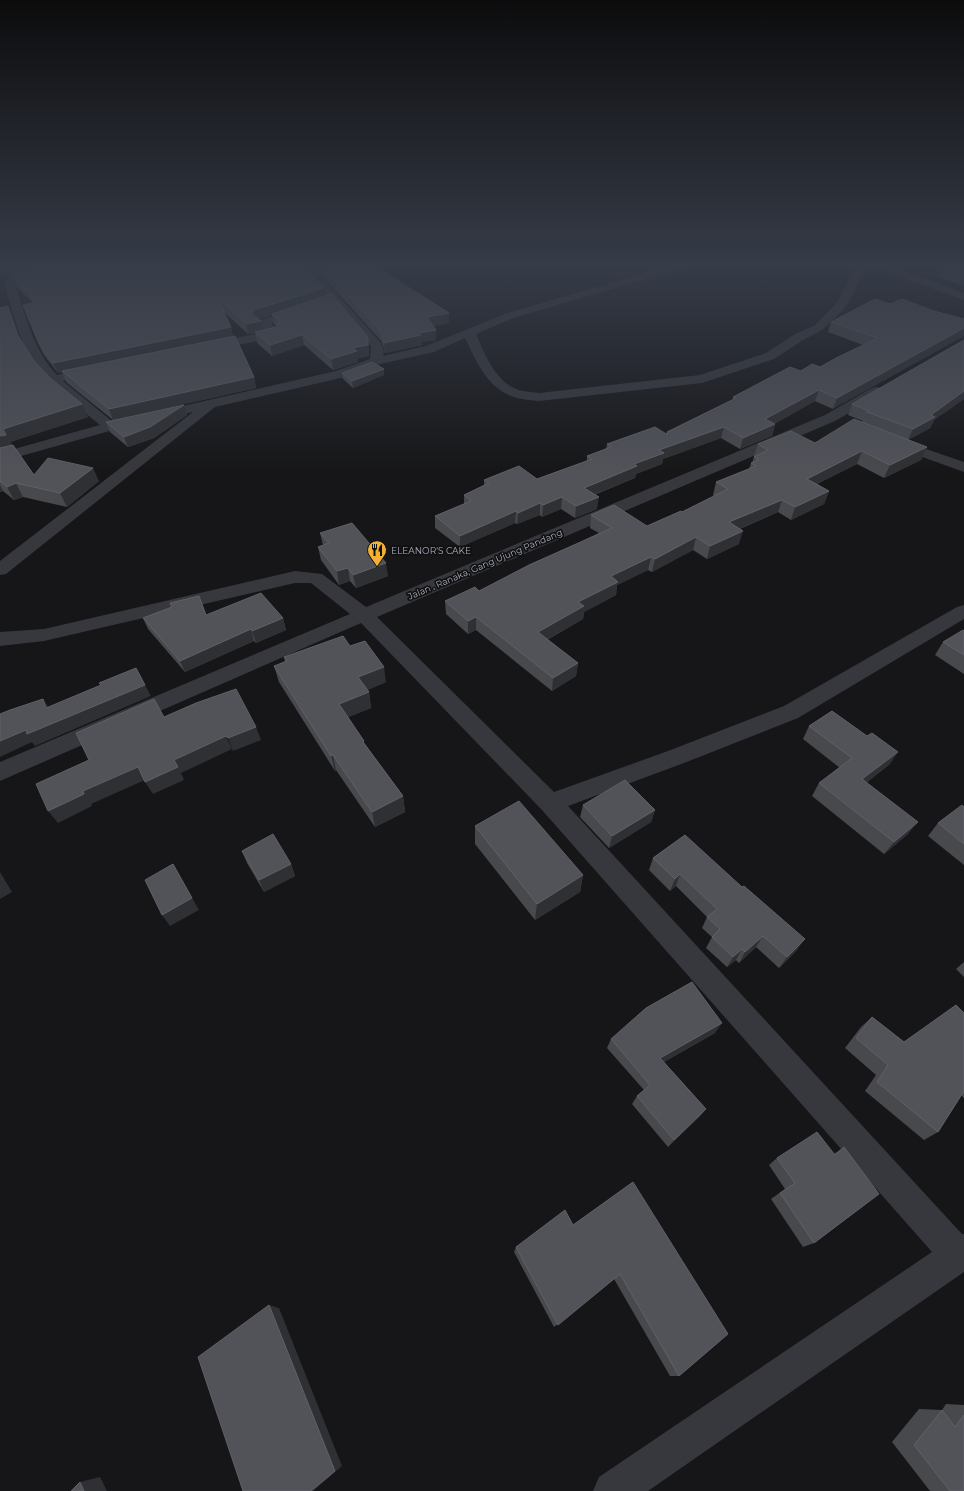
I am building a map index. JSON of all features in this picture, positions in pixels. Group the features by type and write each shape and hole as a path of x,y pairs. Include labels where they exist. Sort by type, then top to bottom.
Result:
{"street":[{"path":"27,334 40,363 54,379 110,427"},
{"path":"195,350 273,334"},
{"path":"366,334 377,346 378,351 376,360"},
{"path":"0,458 110,427 340,374 376,360 430,349 469,334 489,374 504,387 518,394 538,397 702,379 770,356 806,334"},
{"path":"54,379 109,368"},
{"name":"Jalan . Ranaka, Gang Ujung Pandang","path":"0,772 364,615 837,421 890,384"},
{"path":"0,570 212,403"},
{"path":"882,437 964,467"},
{"path":"0,639 44,636 295,577 316,578 364,615 550,803 961,1253 613,1491"},
{"path":"550,803 676,757 791,712 964,611"}],"building":[{"path":"0,334 17,334 34,361 50,378 82,404 3,429 6,435 0,436"},
{"path":"35,334 198,334 53,363 39,344"},
{"path":"257,334 365,334 368,337 368,345 352,348 357,351 331,359 302,335 270,345"},
{"path":"381,334 420,334 421,335 384,343"},
{"path":"865,334 954,334 837,398 819,390 765,419 775,424 743,438 724,427 659,450 664,453 634,464 637,466 584,488 599,497 576,506 562,497 543,505 540,503 518,513 516,511 460,536 435,516 471,501 464,495 489,483 484,480 519,466 537,479 592,459 587,456 611,447 607,444 655,427 668,435 667,432 736,398 733,397 790,367 801,371 812,364 820,367 878,338"},
{"path":"235,336 254,377 109,409 62,371"},
{"path":"964,340 964,391 931,415 935,417 913,429 867,412 869,411 852,404"},
{"path":"372,362 384,369 352,381 342,373"},
{"path":"184,405 150,427 124,437 106,422"},
{"path":"854,419 927,447 890,465 862,451 807,479 829,491 795,507 782,500 729,522 743,531 710,546 696,537 655,559 651,557 611,576 618,582 578,602 584,606 538,632 578,663 553,678 476,617 468,621 445,601 475,587 479,591 529,565 612,528 591,515 614,505 647,526 681,511 682,512 728,489 716,482 756,466 751,463 759,460 754,457 768,450 758,444 791,431 815,443"},
{"path":"13,445 34,475 48,458 93,468 60,493 16,483 7,487 0,481 0,448"},
{"path":"352,523 386,563 353,575 348,568 337,571 318,547 329,543 320,533"},
{"path":"261,593 283,618 252,631 251,629 180,661 143,618 172,607 170,603 199,596 206,615"},
{"path":"963,630 964,631 964,655 943,642"},
{"path":"343,636 350,646 365,641 384,667 358,677 369,692 339,704 364,741 363,742 403,796 372,812 333,755 331,756 274,666 287,661 284,657"},
{"path":"136,668 145,685 27,734 26,730 0,741 0,714 43,699 46,708 101,685 99,683"},
{"path":"236,689 256,727 228,738 226,736 174,760 178,767 145,782 138,767 83,791 84,794 48,811 36,784 89,760 76,733 154,699 164,717 196,703"},
{"path":"832,711 867,736 872,733 898,752 862,779 918,822 894,842 819,783 852,758 809,726"},
{"path":"625,780 655,810 612,836 583,805"},
{"path":"519,801 583,875 537,904 475,826"},
{"path":"962,805 964,807 964,844 938,823"},
{"path":"273,834 291,864 259,880 242,851"},
{"path":"685,835 742,887 744,886 805,939 787,957 763,936 745,952 742,949 733,957 712,937 720,929 707,917 717,909 680,874 675,879 653,858"},
{"path":"173,864 192,898 162,915 145,880"},
{"path":"692,982 722,1023 660,1058 706,1109 674,1140 637,1096 650,1085 611,1039 646,1008"},
{"path":"956,1005 964,1013 964,1091 938,1132 877,1082 888,1065 856,1038 872,1017 904,1042"},
{"path":"817,1132 835,1155 844,1147 879,1194 814,1243 780,1193 795,1183 777,1158"},
{"path":"633,1182 728,1334 679,1376 620,1274 558,1325 516,1247 565,1210 573,1225"},
{"path":"269,1305 335,1471 311,1491 243,1491 198,1357"},
{"path":"942,1410 955,1427 964,1415 964,1491 950,1491 914,1445"},
{"path":"80,1482 84,1491 71,1491"}],"place":[{"name":"ELEANOR'S CAKE","path":"377,567"}]}
